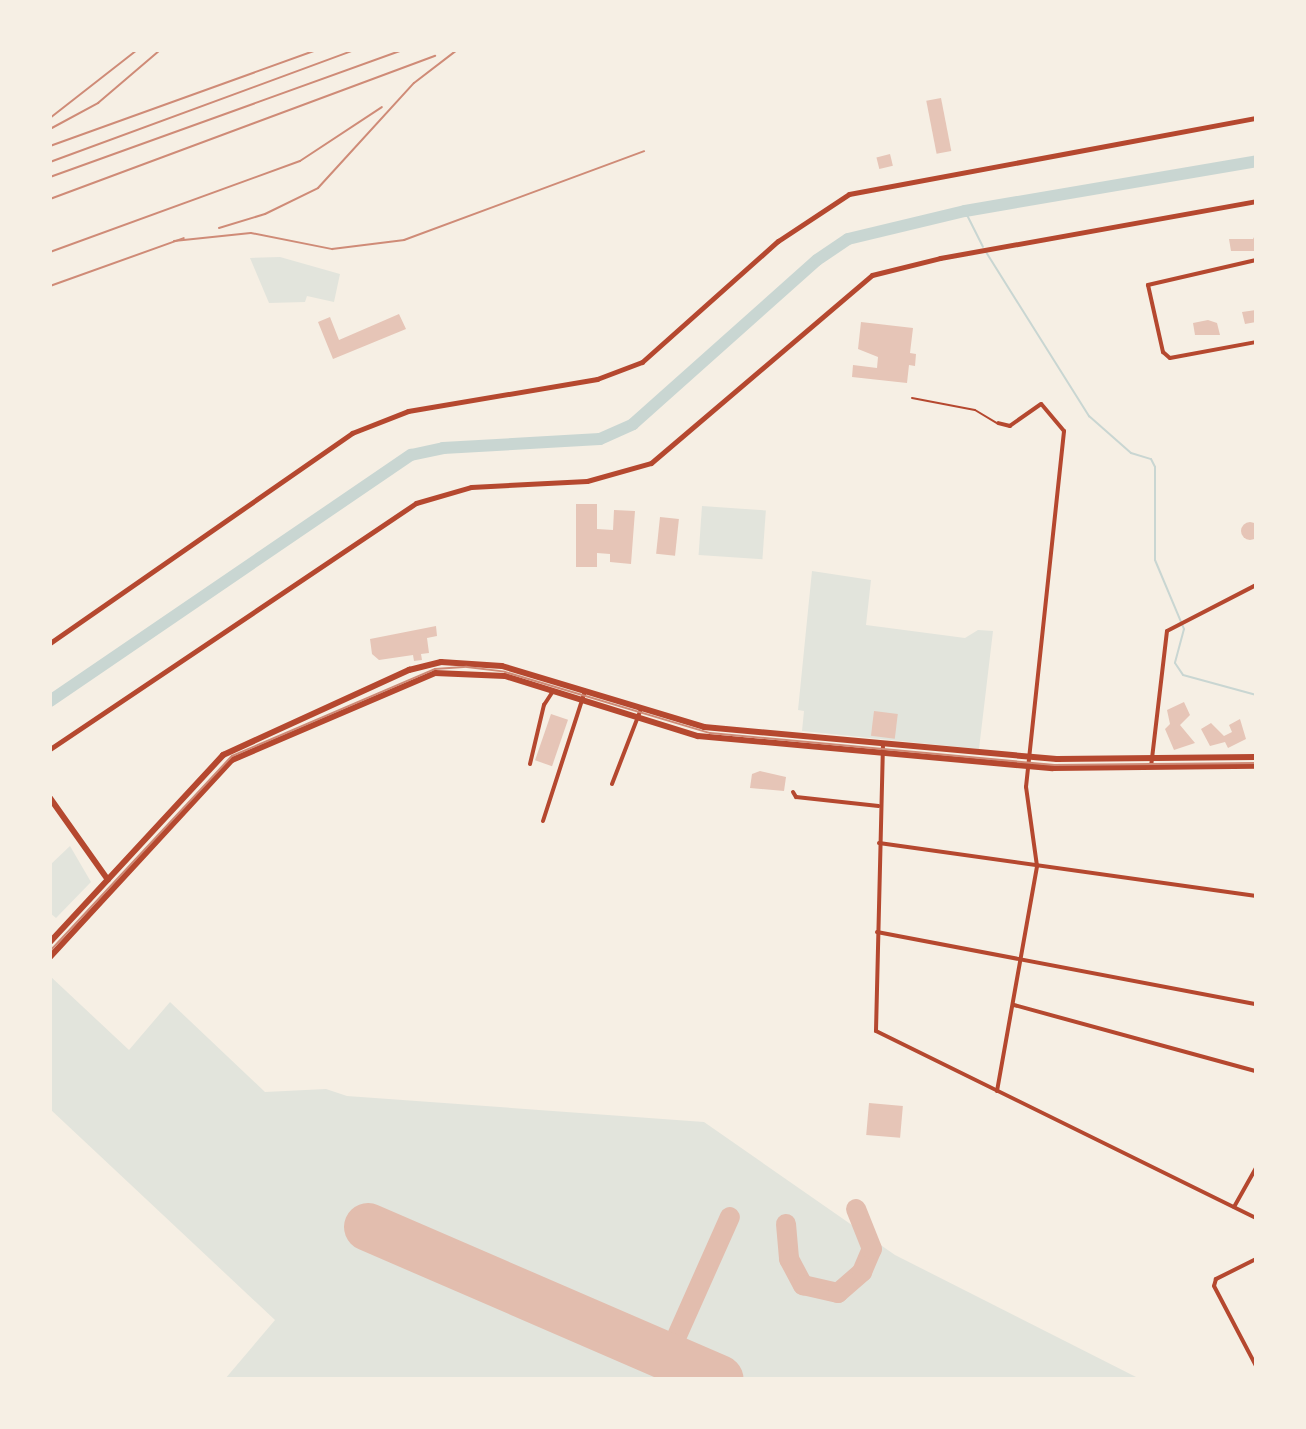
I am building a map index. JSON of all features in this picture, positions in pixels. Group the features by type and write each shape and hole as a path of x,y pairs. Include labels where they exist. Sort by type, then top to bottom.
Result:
{"main road":[{"path":"50,942 235,746 409,670 441,662 486,662 704,727 1029,757 1256,757"},
{"path":"50,957 224,767 251,749 435,673 489,672 698,736 1028,766 1256,766"},
{"path":"51,803 115,886"}],"street":[{"path":"50,643 352,433 408,411 597,379 642,362 778,241 849,194 1256,118"},
{"path":"50,749 416,503 456,489 574,483 638,469 676,444 860,283 890,268 1256,201"},
{"path":"1256,260 1148,285 1163,352 1170,358 1256,342"},
{"path":"997,1091 1037,866 1026,809 1028,766 1064,431 1041,404 1010,426 998,423"},
{"path":"1151,767 1164,641 1177,623 1256,585"},
{"path":"530,764 544,705 554,690"},
{"path":"543,821 585,691"},
{"path":"618,711 621,700"},
{"path":"612,784 641,709"},
{"path":"883,744 876,1031 1256,1218"},
{"path":"793,792 796,797 880,806"},
{"path":"879,843 1256,896"},
{"path":"877,932 1256,1004"},
{"path":"1014,1005 1256,1071"},
{"path":"1234,1207 1256,1168"},
{"path":"1256,1259 1216,1279 1214,1286 1256,1366"}],"lane":[{"path":"912,398 975,410 998,423"}],"shaded area":[{"path":"280,257 340,274 334,302 307,296 305,302 269,303 250,258"},
{"path":"702,506 766,510 762,559 699,555"},
{"path":"812,571 871,580 866,625 965,638 978,630 993,631 979,749 802,731 804,711 798,710"},
{"path":"70,846 91,882 56,918 50,913 50,865"},
{"path":"50,976 129,1050 170,1002 265,1092 326,1089 347,1096 704,1122 895,1255 1140,1379 225,1379 275,1320 50,1109"}],"building":[{"path":"941,98 951,151 937,154 926,101"},
{"path":"890,154 893,166 879,169 876,157"},
{"path":"1256,233 1255,251 1231,251 1229,239 1253,239"},
{"path":"1256,310 1256,322 1245,324 1242,312"},
{"path":"399,314 406,329 333,359 318,322 330,317 339,340"},
{"path":"1208,320 1217,323 1220,335 1195,335 1193,323"},
{"path":"861,322 913,328 910,353 916,354 915,366 909,365 907,383 852,377 853,365 877,368 878,357 858,349"},
{"path":"576,504 597,504 597,529 613,530 614,510 635,511 631,564 610,562 610,554 597,553 597,567 576,567"},
{"path":"660,517 679,519 675,556 656,554"},
{"path":"1250,522 1259,531 1250,540 1241,531"},
{"path":"436,626 437,636 427,638 429,653 421,654 422,660 414,661 413,655 379,660 372,654 370,639"},
{"path":"1184,702 1190,715 1180,725 1195,743 1174,750 1165,729 1170,724 1167,710"},
{"path":"874,711 898,714 895,739 871,736"},
{"path":"551,714 568,720 552,766 535,760"},
{"path":"1240,719 1246,739 1228,748 1225,742 1210,746 1201,729 1211,723 1224,736 1232,732 1229,725"},
{"path":"760,771 786,777 784,791 750,788 752,774"},
{"path":"869,1103 903,1106 900,1138 866,1135"}],"waterway":[{"path":"50,701 411,455 443,448 600,439 633,424 817,260 848,239 965,211 1256,161"},
{"path":"965,211 983,247"},
{"path":"986,252 1089,416 1131,453 1151,459 1155,467 1155,560 1184,629 1175,663 1183,675 1256,695"}],"taxiway":[{"path":"786,1224 789,1259 803,1285 838,1293 862,1272 872,1249 856,1209"},
{"path":"668,1356 730,1217"}],"runway":[{"path":"368,1227 720,1379"}],"tram line":[{"path":"50,951 232,756 435,669 467,667 505,672 710,733 1055,765 1256,763"}],"railway":[{"path":"50,118 137,50"},
{"path":"50,129 98,103 160,50"},
{"path":"50,146 317,50"},
{"path":"50,162 354,50"},
{"path":"50,177 402,50"},
{"path":"219,228 265,214 318,188 414,83 457,50"},
{"path":"50,199 435,56"},
{"path":"50,252 300,161 382,107"},
{"path":"174,241 251,233 332,249 404,240 644,151"},
{"path":"50,286 184,238"}]}
